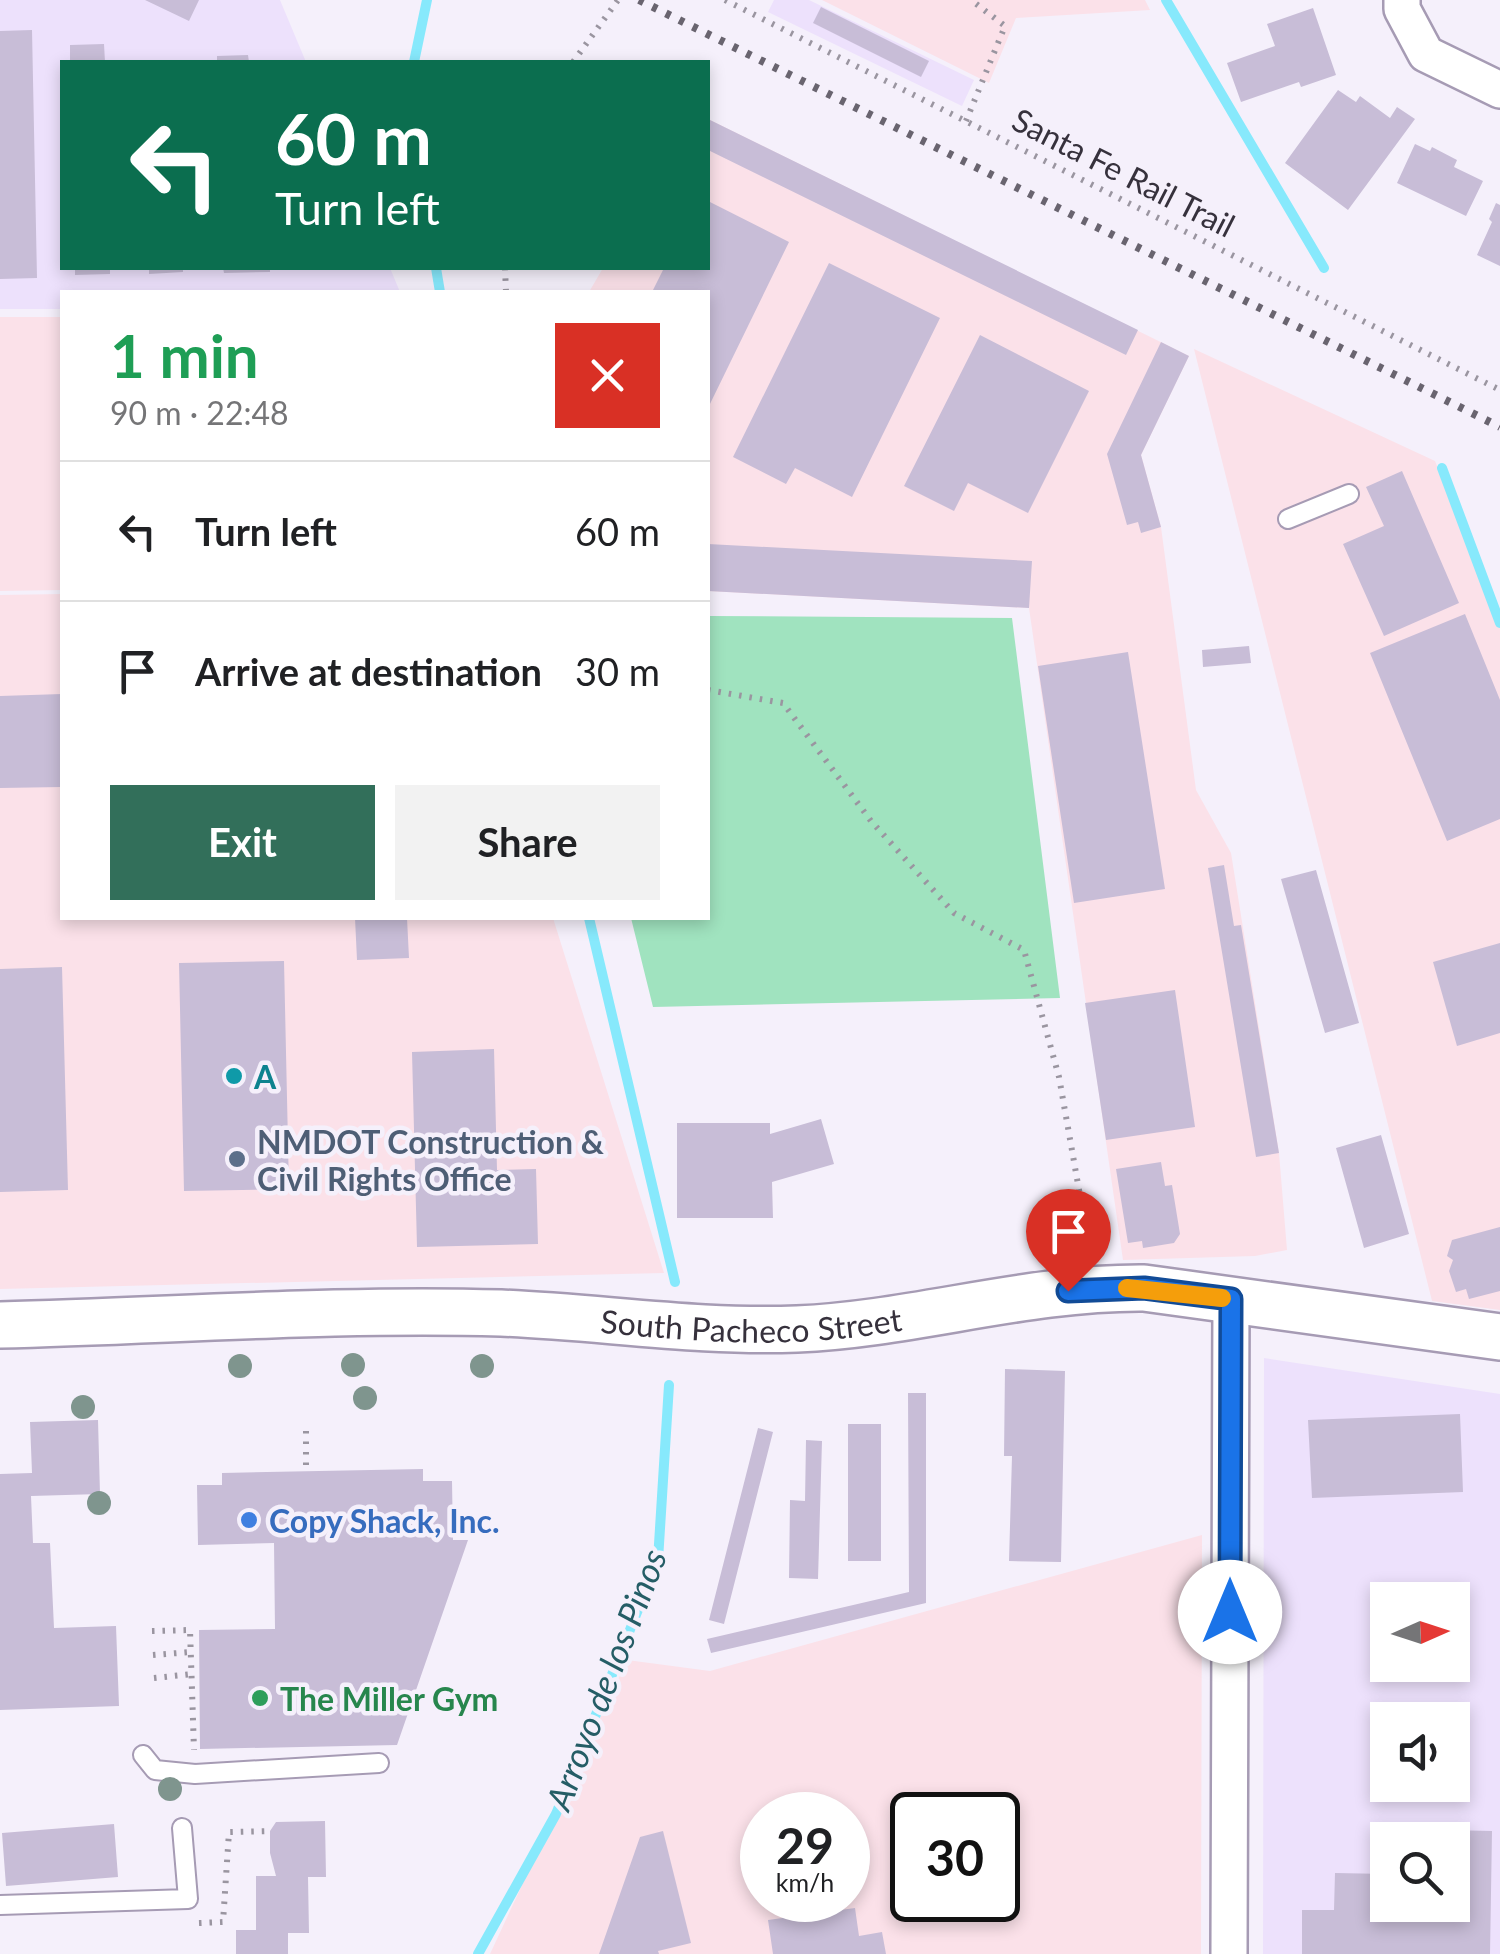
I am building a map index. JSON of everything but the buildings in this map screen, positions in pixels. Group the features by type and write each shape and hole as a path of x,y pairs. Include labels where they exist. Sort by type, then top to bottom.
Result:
{"street":[{"path":"1402,0 1402,9 1426,54 1500,90"},
{"name":"South Pacheco Street","path":"0,1326 392,1313 502,1314 733,1330 800,1329 1096,1288 1144,1288 1500,1337"},
{"path":"1228,1954 1231,1299"}],"lane":[{"path":"1288,519 1349,494"},
{"path":"143,1755 154,1770 195,1774 379,1764"},
{"path":"0,1905 188,1899 182,1828"}],"path":[{"path":"574,60 618,0"},
{"name":"Santa Fe Rail Trail","path":"725,0 1500,390"},
{"path":"966,121 1005,26 970,0"},
{"path":"710,690 783,702 871,821 954,913 1024,950 1060,1077 1096,1288"},
{"path":"306,1431 306,1471"},
{"path":"152,1631 190,1630 194,1758"},
{"path":"153,1655 192,1652"},
{"path":"154,1678 192,1674"}],"shaded area":[{"path":"0,0 280,0 305,60 60,60 60,270 391,270 399,290 60,290 60,309 0,309"},
{"path":"774,0 809,0 974,80 962,106 768,12"},
{"path":"822,0 1145,0 1150,10 1016,18 989,83"},
{"path":"710,120 1189,356 1141,455 1161,527 1196,790 1231,853 1279,1153 1287,1250 1255,1256 1123,1260 1029,608 710,591 710,290 590,290 602,270 710,270"},
{"path":"0,317 60,317 60,590 0,591"},
{"path":"1194,349 1435,461 1500,623 1500,1310 1432,1301"},
{"path":"60,594 60,920 554,920 664,1273 0,1289 0,595"},
{"path":"1264,1358 1500,1394 1500,1954 1263,1954"},
{"path":"1202,1535 1201,1954 490,1954 627,1660 710,1671"}],"green space":[{"path":"710,616 1012,618 1060,998 653,1007 631,920 710,920"}],"waterway":[{"name":"Arroyo de los Pinos","path":"414,60 427,0"},
{"path":"1166,0 1324,268"},
{"name":"Arroyo de los Pinos","path":"436,270 440,290"},
{"path":"1442,468 1500,623"},
{"name":"Arroyo de los Pinos","path":"589,920 675,1282"},
{"name":"Arroyo de los Pinos","path":"478,1954 556,1814 658,1560 669,1385"}],"railway":[{"path":"639,0 1500,427"}],"slow traffic":[{"path":"1127,1288 1222,1298"}],"place":[{"name":"A","path":"234,1076"},
{"name":"NMDOT Construction & Civil Rights Office","path":"237,1159"},
{"name":"Copy Shack, Inc.","path":"249,1520"},
{"name":"The Miller Gym","path":"260,1698"}],"route":[{"path":"1068,1291 1144,1288 1231,1299 1230,1612"}]}
